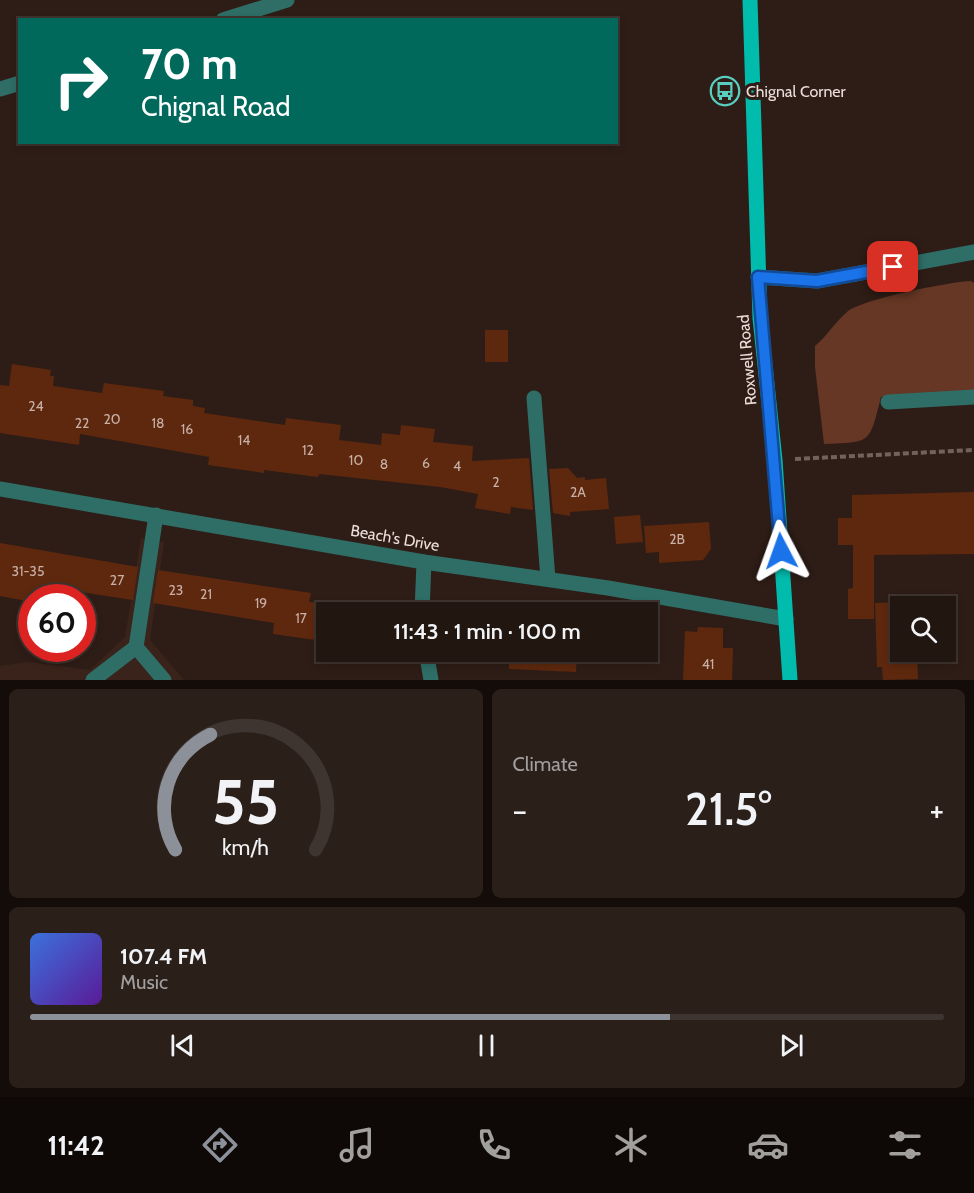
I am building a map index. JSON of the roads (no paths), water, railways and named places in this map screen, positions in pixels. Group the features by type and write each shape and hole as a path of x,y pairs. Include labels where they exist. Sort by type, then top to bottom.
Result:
{"main road":[{"name":"Roxwell Road","path":"750,0 760,318 774,460 790,680"}],"street":[{"path":"230,18 286,0"},
{"path":"0,89 18,83"},
{"path":"758,277 817,281 974,252"},
{"path":"888,402 974,397"},
{"path":"534,398 548,579"},
{"name":"Beach's Drive","path":"0,489 424,562 548,579 786,618"},
{"path":"93,680 136,647 156,515"},
{"path":"422,602 424,562"},
{"path":"136,647 164,680"},
{"path":"428,662 430,680"}],"place":[{"name":"Chignal Corner","path":"725,91"}]}
